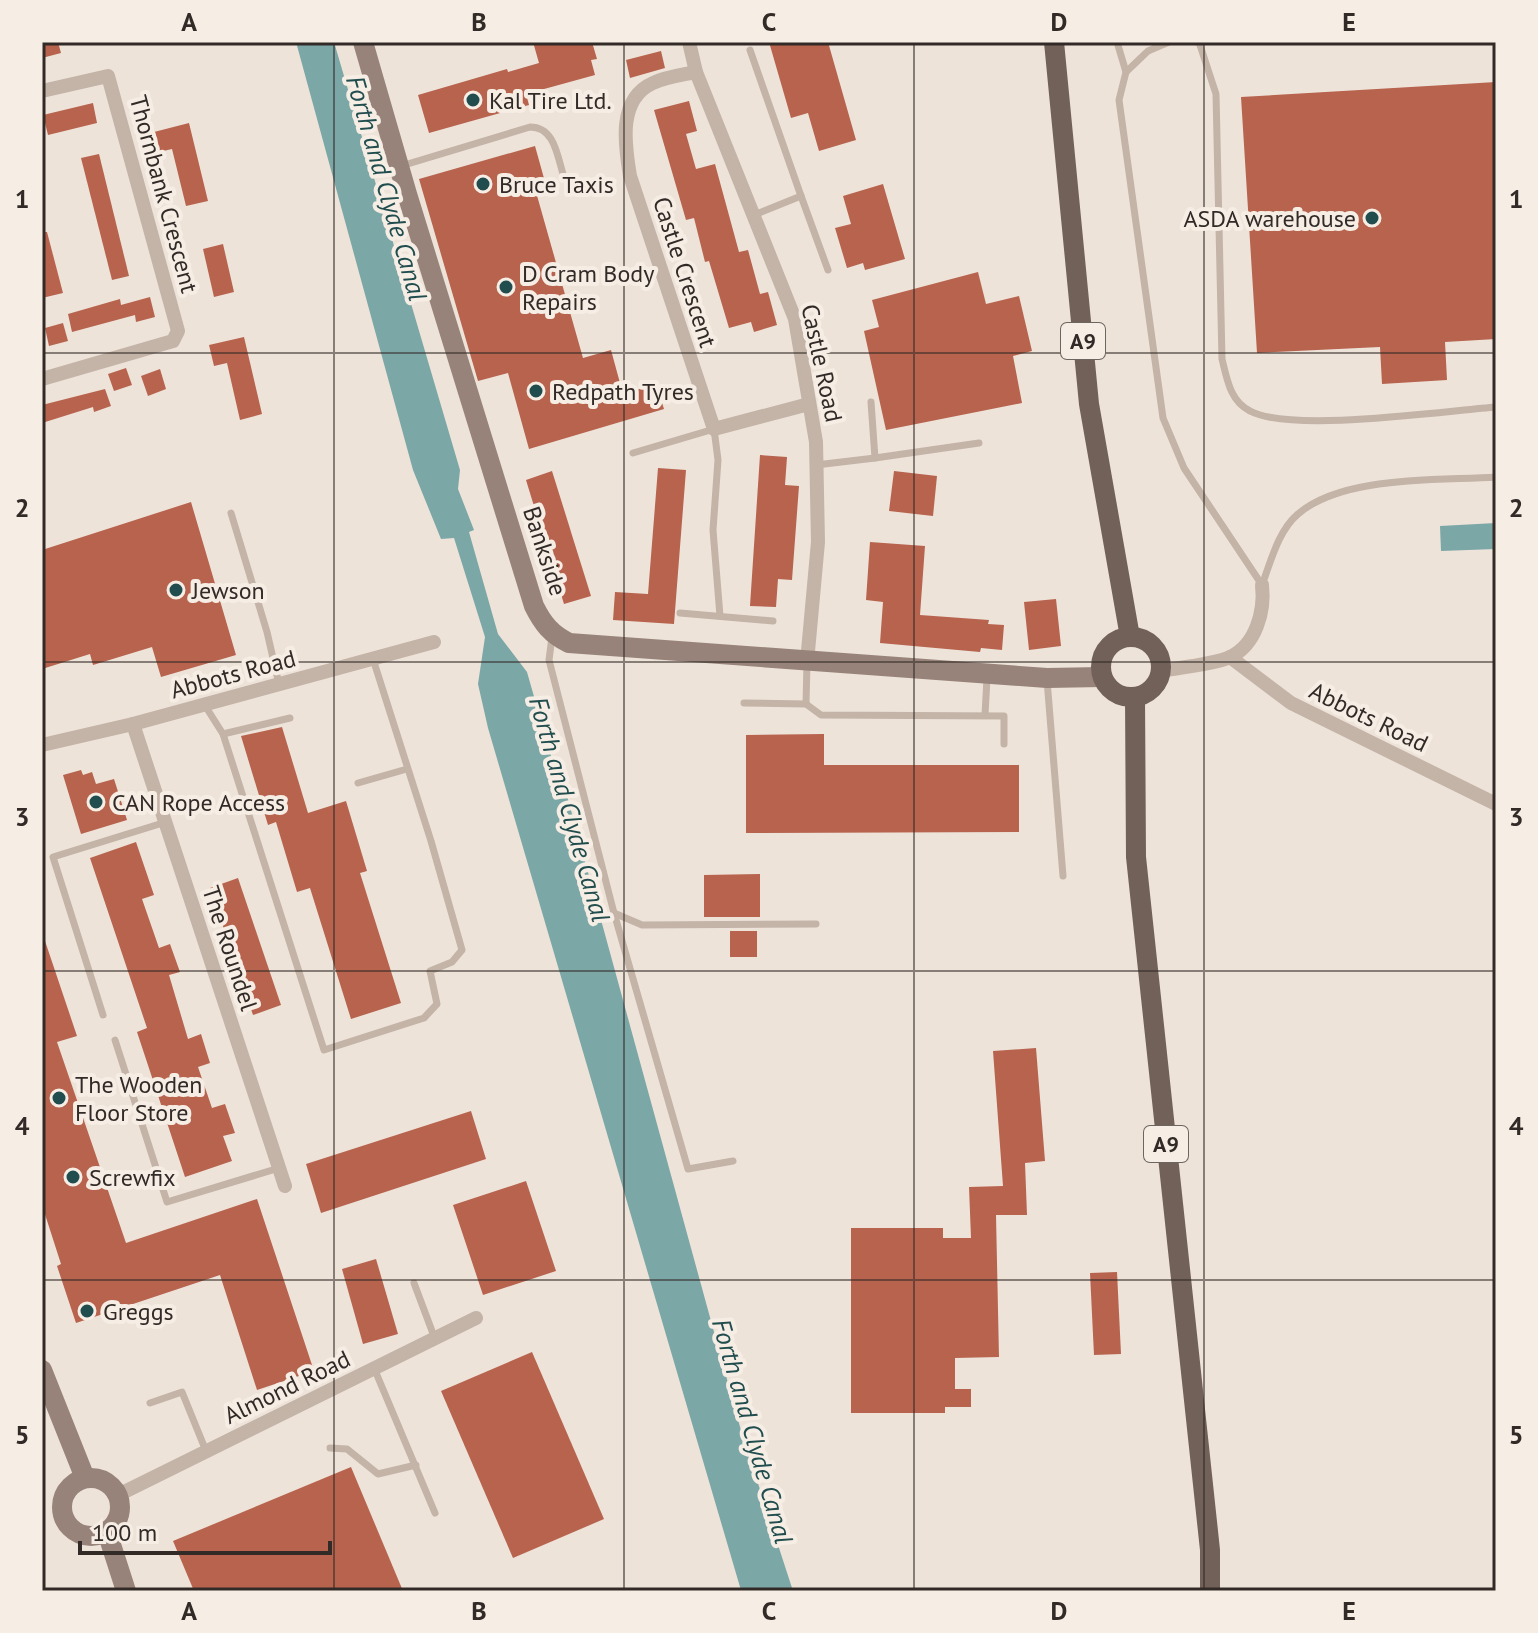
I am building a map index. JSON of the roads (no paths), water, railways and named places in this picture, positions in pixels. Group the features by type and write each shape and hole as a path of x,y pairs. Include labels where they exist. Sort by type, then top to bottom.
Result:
{"main road":[{"name":"A9","path":"1054,42 1089,404 1130,637"},
{"path":"1130,637 1149,644 1156,651 1160,671 1151,689 1135,697 1116,693 1102,677 1103,655 1110,646 1130,637"},
{"name":"A9","path":"1135,697 1136,857 1210,1550 1210,1591"}],"street":[{"name":"Bankside","path":"363,42 534,606 553,635"},
{"name":"Castle Road","path":"689,42 696,72 795,319 816,442 818,542 807,662"},
{"name":"Castle Crescent","path":"696,72 651,84 638,96 627,114 624,141 630,176 714,429"},
{"name":"Thornbank Crescent","path":"42,91 108,76 178,331 173,341 42,379"},
{"path":"714,429 809,404"},
{"path":"1160,671 1230,657 1247,642 1258,625 1264,604 1262,585"},
{"path":"553,635 569,643 807,662 1047,678 1102,677"},
{"name":"Abbots Road","path":"42,745 133,724 434,642"},
{"name":"Abbots Road","path":"1230,657 1291,703 1496,804"},
{"name":"The Roundel","path":"133,724 285,1186"},
{"name":"Almond Road","path":"118,1495 476,1318"},
{"path":"42,1370 85,1478"},
{"path":"85,1478 105,1481 118,1495 119,1515 107,1532 87,1537 77,1533 63,1518 62,1498 67,1489 85,1478"},
{"path":"107,1532 126,1591"}],"lane":[{"path":"1117,42 1126,72 1119,100 1163,418 1184,468 1262,585"},
{"path":"1126,72 1148,51 1169,42"},
{"path":"1199,42 1216,94 1222,359 1232,396 1250,412 1282,419 1324,421 1496,407"},
{"path":"750,50 828,270"},
{"path":"399,167 456,148 538,127 548,132 563,174"},
{"path":"754,215 801,196"},
{"path":"871,402 875,458"},
{"path":"633,453 714,429 718,460 713,530 720,616"},
{"path":"816,465 979,443"},
{"path":"1262,585 1279,540 1297,514 1323,498 1352,487 1496,477"},
{"path":"231,513 267,632 279,684"},
{"path":"680,613 773,621"},
{"path":"553,635 549,660 614,913 688,1169 733,1161"},
{"path":"204,704 223,734 324,1050 424,1018 437,1004 430,971 452,962 462,950 373,659"},
{"path":"806,704 807,662"},
{"path":"985,715 987,674"},
{"path":"1047,678 1063,876"},
{"path":"744,703 806,704 821,715 1004,716 1004,744"},
{"path":"223,734 290,718"},
{"path":"358,783 407,769"},
{"path":"103,1015 53,857 166,822"},
{"path":"614,913 642,925 816,924"},
{"path":"115,1040 167,1202 279,1168"},
{"path":"414,1283 435,1339"},
{"path":"374,1368 435,1513"},
{"path":"150,1403 182,1392 206,1451"},
{"path":"330,1448 347,1449 378,1474 416,1465"}],"water":[{"name":"Forth and Clyde Canal","path":"296,42 334,42 460,470 458,489 474,530 469,532 498,634 527,672 551,756 558,763 742,1434 793,1591 742,1591 740,1587 488,728 478,684 485,637 454,538 441,539 413,470"},
{"path":"1496,523 1496,549 1441,551 1440,526"}],"place":[{"name":"Kal Tire Ltd.","path":"473,100"},
{"name":"Bruce Taxis","path":"483,184"},
{"name":"ASDA warehouse","path":"1372,218"},
{"name":"D Cram Body Repairs","path":"506,287"},
{"name":"Redpath Tyres","path":"536,391"},
{"name":"Jewson","path":"176,590"},
{"name":"CAN Rope Access","path":"96,802"},
{"name":"The Wooden Floor Store","path":"59,1098"},
{"name":"Screwfix","path":"73,1177"},
{"name":"Greggs","path":"87,1311"}]}
